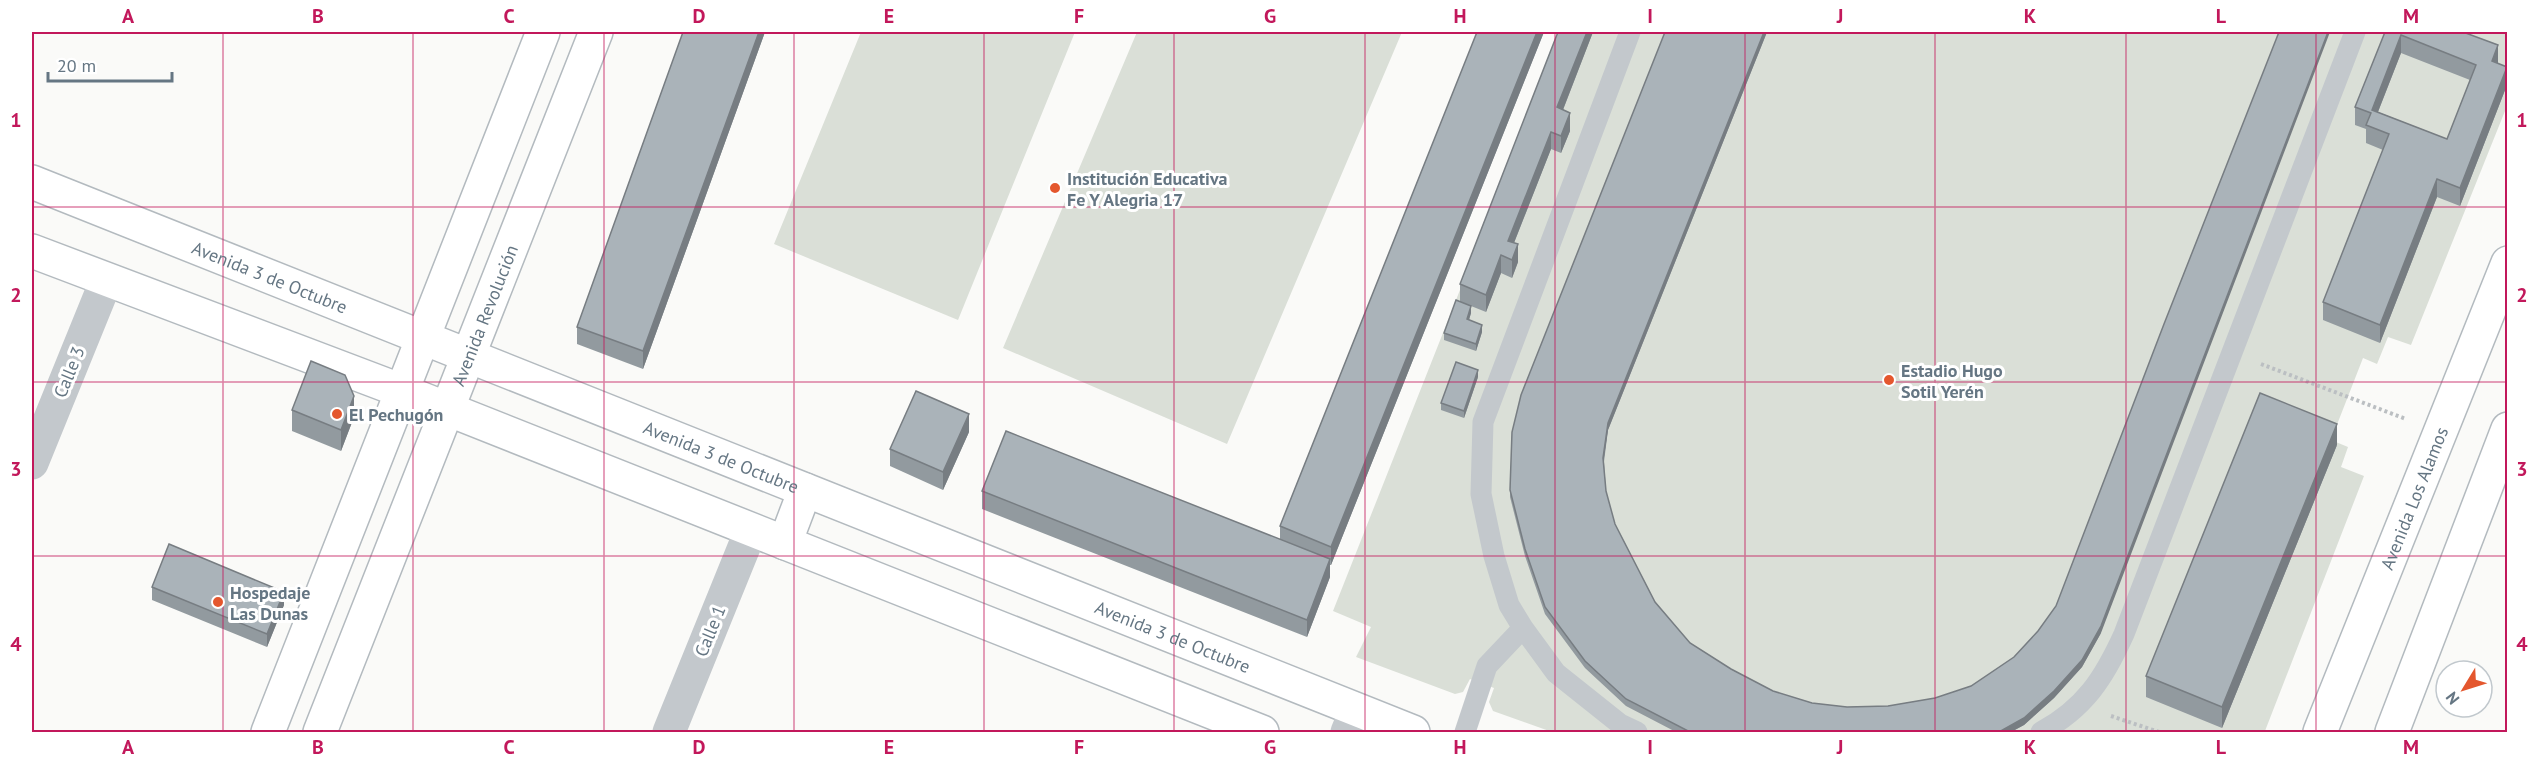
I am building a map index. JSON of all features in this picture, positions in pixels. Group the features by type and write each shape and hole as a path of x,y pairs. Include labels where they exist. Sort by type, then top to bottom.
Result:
{"street":[{"path":"268,732 540,32"},
{"name":"Avenida Revolución","path":"320,732 596,32"},
{"name":"Avenida 3 de Octubre","path":"32,182 805,490 1351,721 1413,732"},
{"path":"32,251 447,409 1263,732"},
{"name":"Avenida Los Alamos","path":"2320,732 2508,263"},
{"name":"Calle 3","path":"32,463 106,281"},
{"path":"2392,732 2508,429"},
{"path":"785,543 805,490"},
{"name":"Calle 1","path":"669,732 751,530"}],"lane":[{"path":"1630,32 1483,422 1481,494 1494,556 1509,605 1523,628 1556,673 1620,724 1637,732"},
{"path":"2042,732 2072,713 2090,695 2110,664 2124,634 2355,32"},
{"path":"1465,732 1487,666 1523,628"}],"path":[{"path":"2232,353 2440,433"},
{"path":"2080,705 2159,732"}],"shaded area":[{"path":"861,32 1075,32 958,320 774,244"},
{"path":"1137,32 1402,32 1227,444 1003,348"},
{"name":"Estadio Hugo Sotil Yerén","path":"1562,32 2507,32 2507,106 2411,345 2388,337 2377,364 2363,358 2331,440 2348,447 2341,467 2364,476 2265,731 1552,732 1493,711 1489,702 1494,688 1470,679 1463,692 1455,694 1356,657 1371,627 1333,611"}],"building":[{"path":"683,32 759,32 643,351 577,327"},
{"path":"1477,32 1537,32 1331,547 1280,526"},
{"path":"1558,32 1587,32 1557,107 1570,113 1561,136 1551,132 1508,241 1518,244 1512,260 1501,255 1486,295 1460,284"},
{"path":"1665,32 1764,32 1608,423 1603,458 1606,491 1615,524 1655,602 1690,643 1731,669 1773,691 1812,703 1847,707 1888,706 1935,698 1971,686 2014,657 2038,631 2056,606 2279,32 2328,32 2101,626 2082,660 2054,691 2024,718 1999,732 1690,732 1626,699 1585,661 1545,607 1525,549 1510,490 1512,432 1521,395"},
{"path":"2385,32 2463,32 2498,45 2492,61 2507,67 2460,188 2437,179 2380,325 2323,302 2389,134 2366,125 2371,113 2355,107","holes":["2401,35 2476,65 2447,139 2372,110"]},
{"path":"1456,300 1471,306 1467,319 1482,325 1476,344 1444,333"},
{"path":"311,361 345,375 354,396 341,430 292,410"},
{"path":"1456,362 1478,370 1464,411 1441,403"},
{"path":"916,391 969,414 943,472 890,449"},
{"path":"2260,393 2337,424 2222,707 2146,676"},
{"path":"1006,431 1330,559 1307,620 982,491"},
{"name":"Hospedaje Las Dunas","path":"169,544 284,592 267,634 152,587"}],"place":[{"name":"Institución Educativa Fe Y Alegria 17","path":"1055,188"},
{"name":"Estadio Hugo Sotil Yerén","path":"1889,380"},
{"name":"El Pechugón","path":"337,414"},
{"name":"Hospedaje Las Dunas","path":"218,602"}]}
